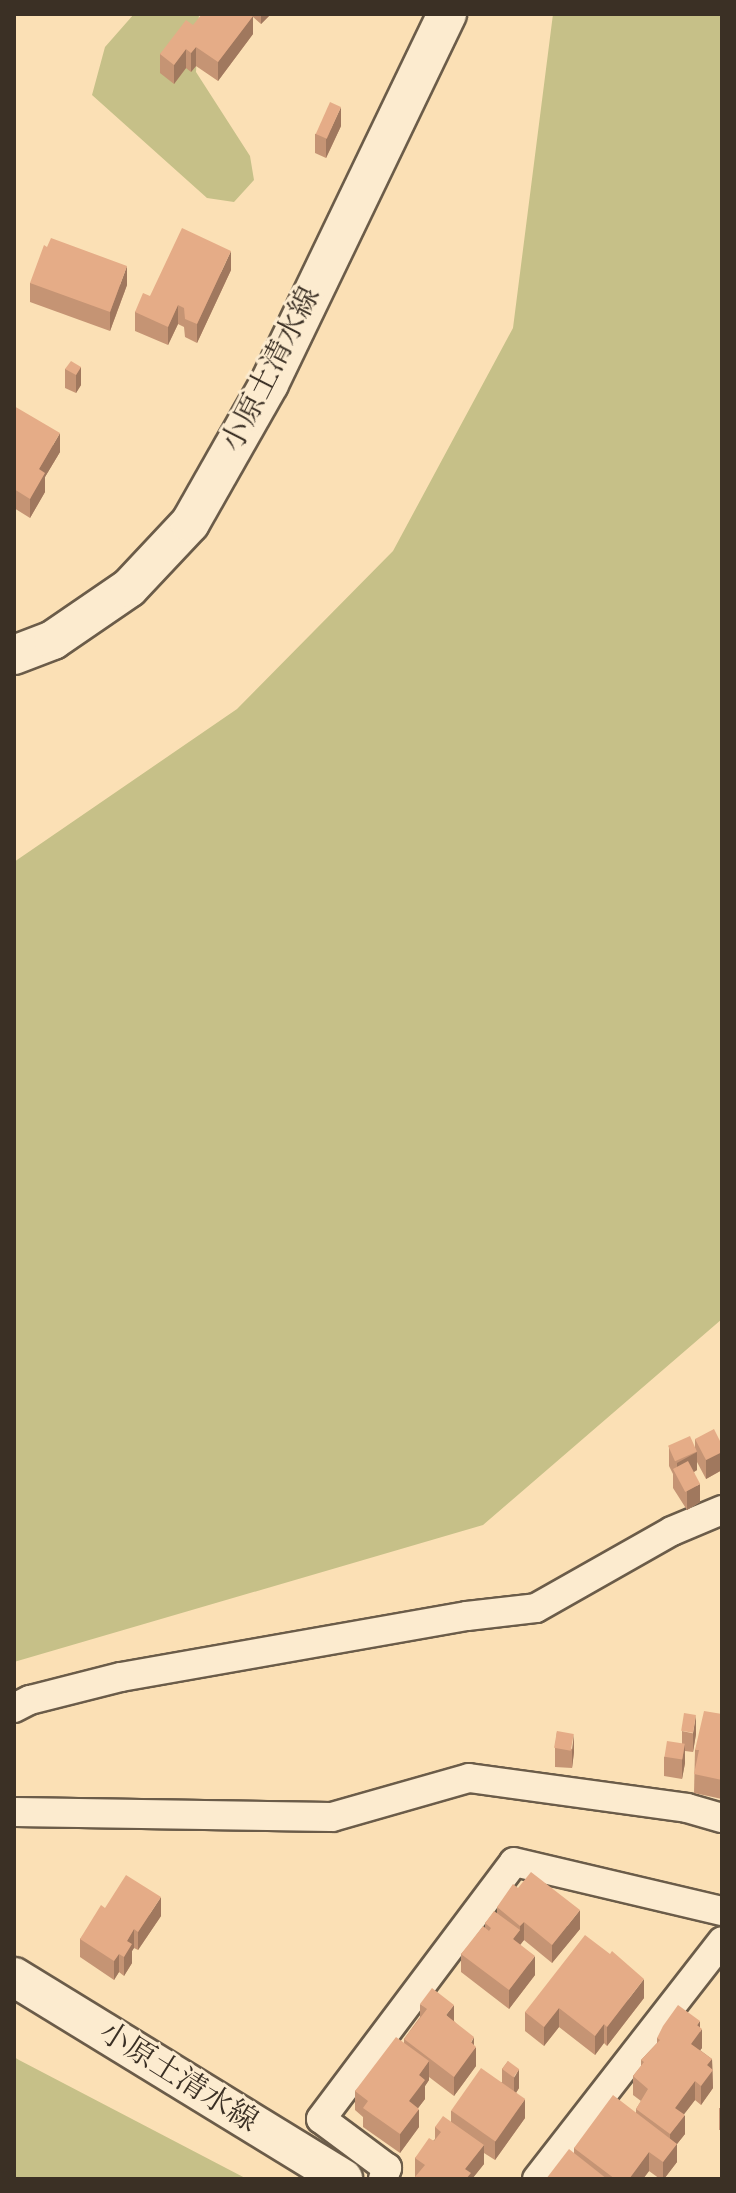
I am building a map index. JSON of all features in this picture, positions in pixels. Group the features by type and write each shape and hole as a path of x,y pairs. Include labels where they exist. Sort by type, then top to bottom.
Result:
{"main road":[{"name":"小原土清水線","path":"14,655 53,640 129,588 190,523 269,384 447,14"},
{"name":"小原土清水線","path":"14,1977 343,2179"}],"street":[{"path":"14,1708 30,1700 121,1677 467,1616 536,1608 672,1531 722,1510"},
{"path":"14,1812 332,1817 469,1778 687,1808 722,1818"},
{"path":"383,2179 387,2168 321,2119 514,1862 722,1911"},
{"path":"537,2179 722,1941"}],"shaded area":[{"path":"134,14 199,14 196,72 250,156 254,180 234,202 207,198 92,95 105,47"},
{"path":"553,14 722,14 722,1319 483,1525 14,1662 14,862 237,709 393,551 513,328"},
{"path":"14,2057 19,2060 247,2179 14,2179"}],"building":[{"path":"202,14 253,16 218,62 196,47 191,53 186,49 174,65 160,54 186,20 193,25"},
{"path":"330,102 341,107 327,139 316,134"},
{"path":"182,228 231,251 197,324 185,319 184,308 178,305 168,327 135,312 143,293 150,296"},
{"path":"51,238 127,266 110,312 30,283 44,245 47,247"},
{"path":"71,361 81,367 76,375 65,369"},
{"path":"14,406 60,433 39,469 45,473 30,499 14,489"},
{"path":"714,1429 722,1452 706,1460 695,1439"},
{"path":"690,1436 697,1452 675,1461 668,1446"},
{"path":"688,1461 700,1484 685,1492 673,1469"},
{"path":"704,1711 722,1714 722,1780 694,1774 699,1750 695,1750"},
{"path":"684,1713 696,1715 693,1733 681,1731"},
{"path":"557,1731 574,1734 571,1751 554,1748"},
{"path":"667,1741 685,1744 682,1760 664,1757"},
{"path":"531,1872 580,1910 552,1945 524,1922 520,1926 497,1907 513,1884 518,1888"},
{"path":"126,1875 161,1897 138,1932 134,1929 127,1941 132,1944 124,1957 119,1954 114,1961 80,1939 101,1905 105,1908"},
{"path":"494,1911 520,1930 513,1939 535,1956 509,1990 461,1954 483,1926 489,1931 491,1928 485,1923"},
{"path":"585,1935 610,1954 612,1951 644,1979 607,2027 604,2024 595,2036 559,2008 544,2027 525,2012"},
{"path":"432,1988 454,2005 446,2015 474,2037 471,2042 476,2047 454,2077 404,2039 427,2009 420,2004"},
{"path":"678,2005 700,2021 697,2025 702,2029 691,2044 712,2059 707,2065 713,2070 701,2086 695,2081 675,2108 685,2115 670,2134 636,2109 648,2089 633,2076 644,2062 641,2060 660,2040 657,2038 663,2026"},
{"path":"396,2037 429,2061 419,2075 425,2080 409,2101 419,2109 400,2134 363,2108 368,2101 355,2091"},
{"path":"508,2061 519,2069 513,2077 502,2069"},
{"path":"481,2068 525,2099 495,2142 451,2111"},
{"path":"613,2095 677,2144 663,2162 649,2152 629,2179 615,2179 574,2148"},
{"path":"443,2116 484,2145 465,2169 471,2173 466,2179 418,2179 415,2177 425,2165 415,2158 429,2138 434,2141 441,2132 435,2127"},
{"path":"569,2149 607,2179 546,2179"}]}
